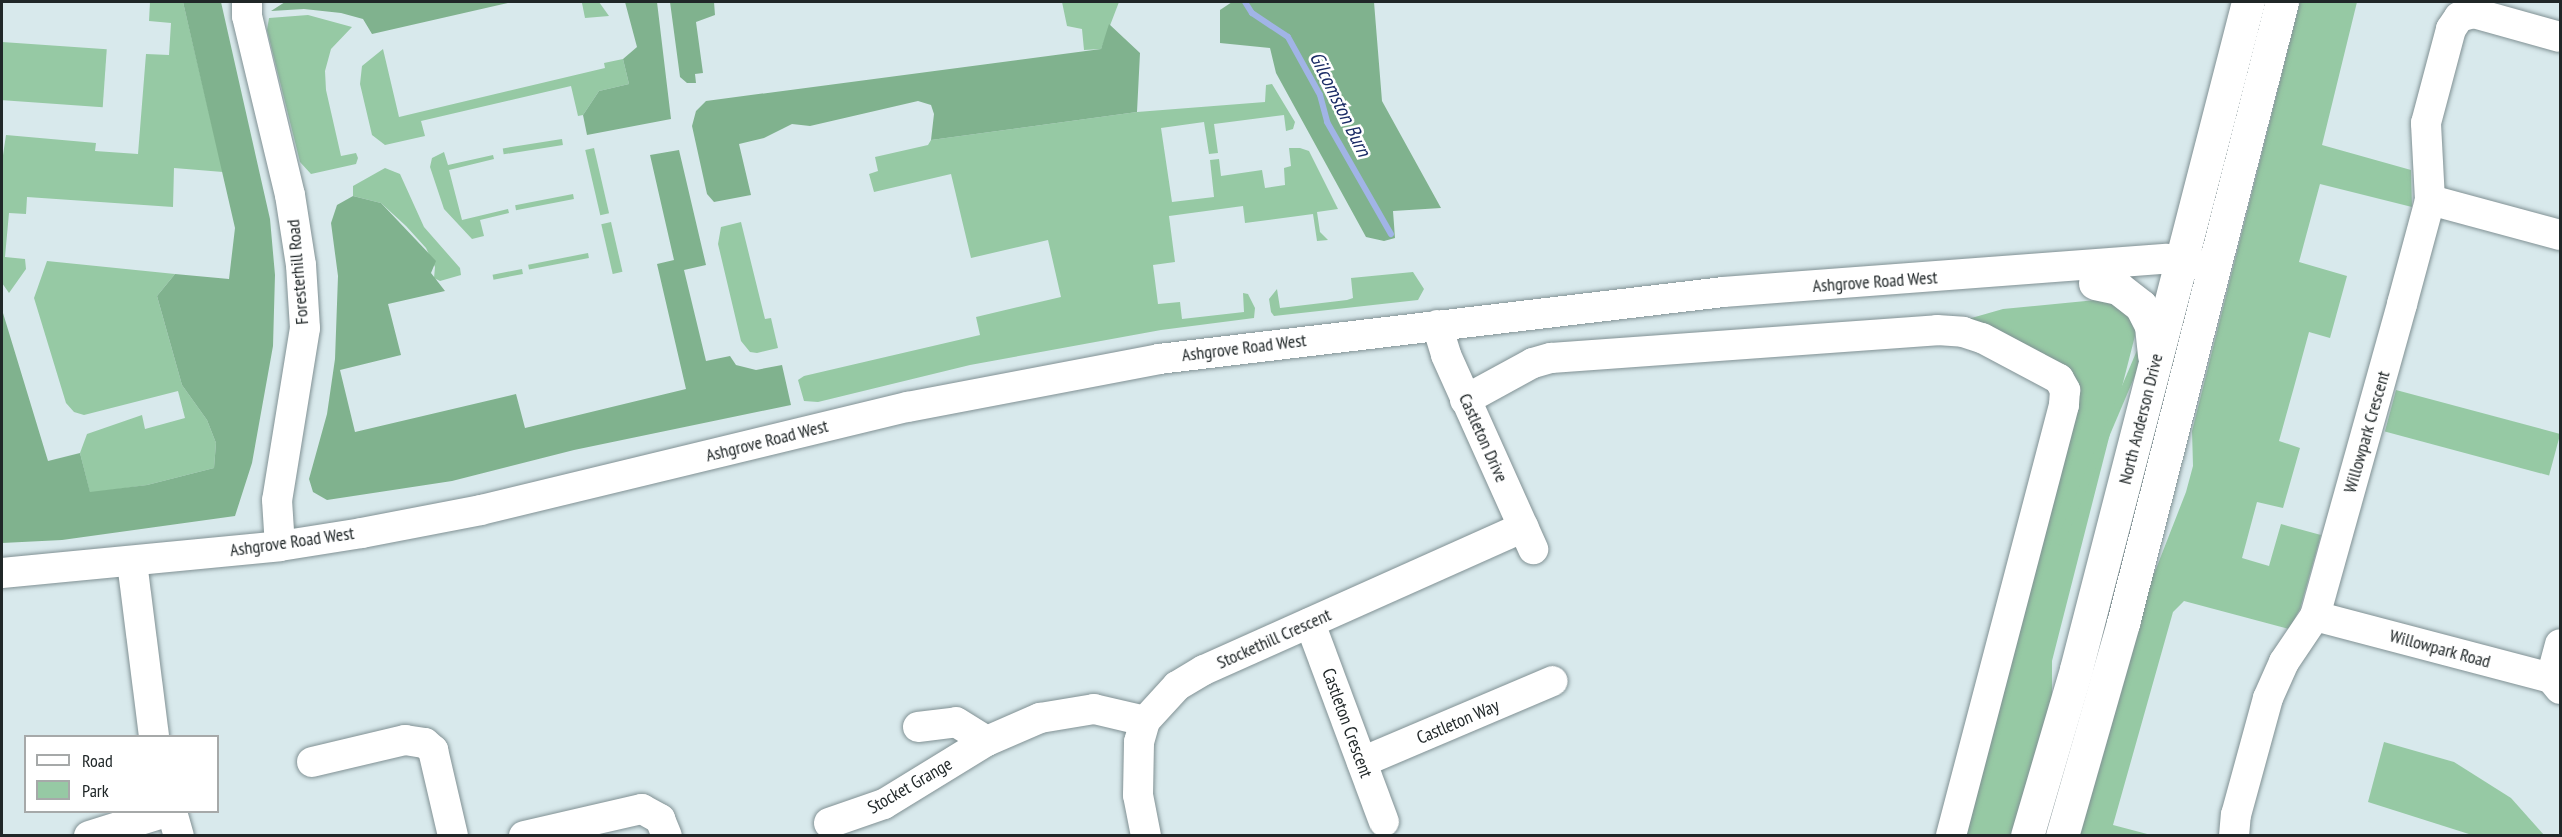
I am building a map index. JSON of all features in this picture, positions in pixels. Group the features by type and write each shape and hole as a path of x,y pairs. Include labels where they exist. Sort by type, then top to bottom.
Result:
{"main road":[{"name":"North Anderson Drive","path":"2027,836 2074,680 2248,2"},
{"name":"North Anderson Drive","path":"2062,836 2123,623 2282,2"},
{"path":"2095,283 2118,288 2132,296 2146,316 2156,347 2149,384"}],"street":[{"name":"Foresterhill Road","path":"247,2 301,265 305,328 277,500 280,546"},
{"name":"Willowpark Crescent","path":"2234,836 2236,815 2268,698 2284,663 2315,615 2430,200 2426,123 2451,29 2459,10 2560,37"},
{"path":"2430,200 2559,228"},
{"name":"Ashgrove Road West","path":"1535,314 1792,305 2095,283 2180,269"},
{"name":"Ashgrove Road West","path":"2,573 280,546 481,510 908,407 1159,359 1723,292 2180,269 2213,278"},
{"name":"Castleton Drive","path":"1437,325 1465,400 1528,538"},
{"path":"1465,400 1533,363 1551,358 1937,330 1963,332 1982,338 2059,379 2065,390 2064,405 1951,836"},
{"name":"Stockethill Crescent","path":"1146,836 1136,765 1145,721 1159,702 1195,676 1310,623 1528,538"},
{"path":"132,562 154,735"},
{"name":"Willowpark Road","path":"2315,615 2556,683"},
{"name":"Castleton Crescent","path":"1310,623 1384,822"},
{"path":"2556,683 2560,644"},
{"name":"Castleton Way","path":"1362,762 1553,681"},
{"name":"Stocket Grange","path":"829,822 884,804 987,741 1040,718 1074,711 1110,711 1145,721"},
{"path":"918,727 956,722 987,741"},
{"path":"312,762 405,740 425,743 433,750 453,836"},
{"path":"524,836 642,809 660,819 667,836"},
{"path":"89,836 163,813"},
{"path":"172,813 179,836"}],"green space":[{"path":"150,2 183,2 223,172 174,168 173,207 27,197 26,214 9,213 5,257 25,259 26,269 9,293 2,283 2,162 6,135 96,143 95,151 138,154 146,54 169,55 171,23 149,21"},
{"path":"183,2 221,2 270,219 275,275 273,346 252,463 235,516 62,540 2,543 3,313 48,461 80,453 90,492 147,485 214,468 216,443 207,420 182,385 157,296 175,274 229,279 235,228"},
{"path":"285,2 512,2 372,34 363,19 341,13 304,9 271,11"},
{"path":"599,2 609,16 585,18 582,3"},
{"path":"625,2 657,2 671,119 587,135 583,115 599,91 629,84 623,59 637,47"},
{"path":"670,2 714,2 715,15 696,22 703,73 695,74 696,83 687,83 680,77"},
{"path":"1062,2 1119,2 1101,49 1084,50 1082,29 1067,26"},
{"path":"1232,2 1374,2 1382,101 1441,208 1393,211 1395,238 1384,241 1366,237 1276,73 1270,48 1220,43 1220,10"},
{"path":"2300,2 2357,2 2322,145 2411,170 2412,207 2320,184 2299,262 2347,276 2330,338 2309,332 2279,441 2300,448 2283,508 2257,502 2242,558 2269,566 2281,524 2321,535 2300,609 2289,629 2184,601 2173,612 2113,825 2151,835 2075,836 2147,575 2154,574 2186,492 2193,466 2192,431"},
{"path":"308,15 352,27 331,49 325,71 326,90 341,156 356,153 358,158 356,164 311,174 300,162 267,30 269,18"},
{"path":"1109,24 1140,53 1137,112 931,140 934,114 931,105 918,101 810,126 792,124 764,138 739,144 751,195 714,202 707,194 692,126 696,111 706,101 1101,49"},
{"path":"2,42 107,49 103,107 2,100"},
{"path":"383,49 399,117 605,68 604,63 623,59 629,84 599,91 583,115 578,116 571,86 421,121 425,136 385,145 372,135 360,84 362,66"},
{"path":"1272,84 1295,122 1293,129 1286,131 1284,115 1214,124 1218,153 1209,154 1204,122 1161,128 1172,202 1214,197 1210,160 1219,159 1221,176 1262,170 1265,188 1285,185 1284,168 1291,166 1289,148 1300,148 1309,151 1338,209 1317,212 1320,232 1328,240 1317,241 1313,214 1245,223 1243,206 1169,216 1175,262 1153,265 1158,304 1180,302 1182,319 1244,312 1243,293 1248,294 1255,308 1254,318 1161,330 970,365 818,402 804,401 798,380 804,376 980,335 976,317 1061,297 1048,240 971,258 951,174 874,192 869,174 878,171 875,157 928,145 931,140 1137,112 1265,102 1266,85"},
{"path":"562,139 563,145 504,154 503,148"},
{"path":"594,148 609,213 600,215 585,150"},
{"path":"679,150 706,265 684,270 706,361 730,356 736,365 756,370 782,365 791,405 574,450 452,481 327,500 313,492 309,479 327,414 335,359 338,276 331,223 337,205 353,196 381,203 436,261 431,273 445,291 388,304 401,355 340,370 355,432 516,394 525,428 686,389 657,264 674,260 650,155"},
{"path":"444,152 448,165 493,155 494,159 449,170 462,220 508,209 509,213 480,220 484,236 472,239 444,209 430,167 432,158"},
{"path":"385,168 400,174 424,227 460,268 461,275 440,281 434,278 435,267 426,248 406,226 381,203 353,196 353,186"},
{"path":"573,194 574,199 516,210 515,205"},
{"path":"611,222 622,272 613,274 601,224"},
{"path":"741,222 765,319 771,318 778,348 757,353 750,352 741,341 718,244 721,227"},
{"path":"588,253 589,258 529,270 528,265"},
{"path":"47,261 175,274 157,296 182,385 207,420 216,443 214,468 147,485 90,493 80,453 87,434 142,415 145,429 185,418 178,391 84,415 74,412 66,403 34,298"},
{"path":"522,269 523,274 494,280 493,275"},
{"path":"1413,272 1424,289 1418,300 1274,316 1271,312 1269,299 1277,289 1280,308 1347,300 1353,298 1351,278"},
{"path":"2096,300 2122,306 2137,328 2052,661 2052,712 2014,835 1961,836 2079,394 1961,321 2003,309"},
{"path":"2138,348 2145,351 2063,546 2055,543"},
{"path":"2396,390 2560,434 2549,476 2385,432"},
{"path":"2384,742 2454,762 2511,798 2544,835 2472,835 2368,802"}],"waterway":[{"name":"Gilcomston Burn","path":"1245,2 1252,13 1288,37 1320,95 1327,122 1391,234"}]}
